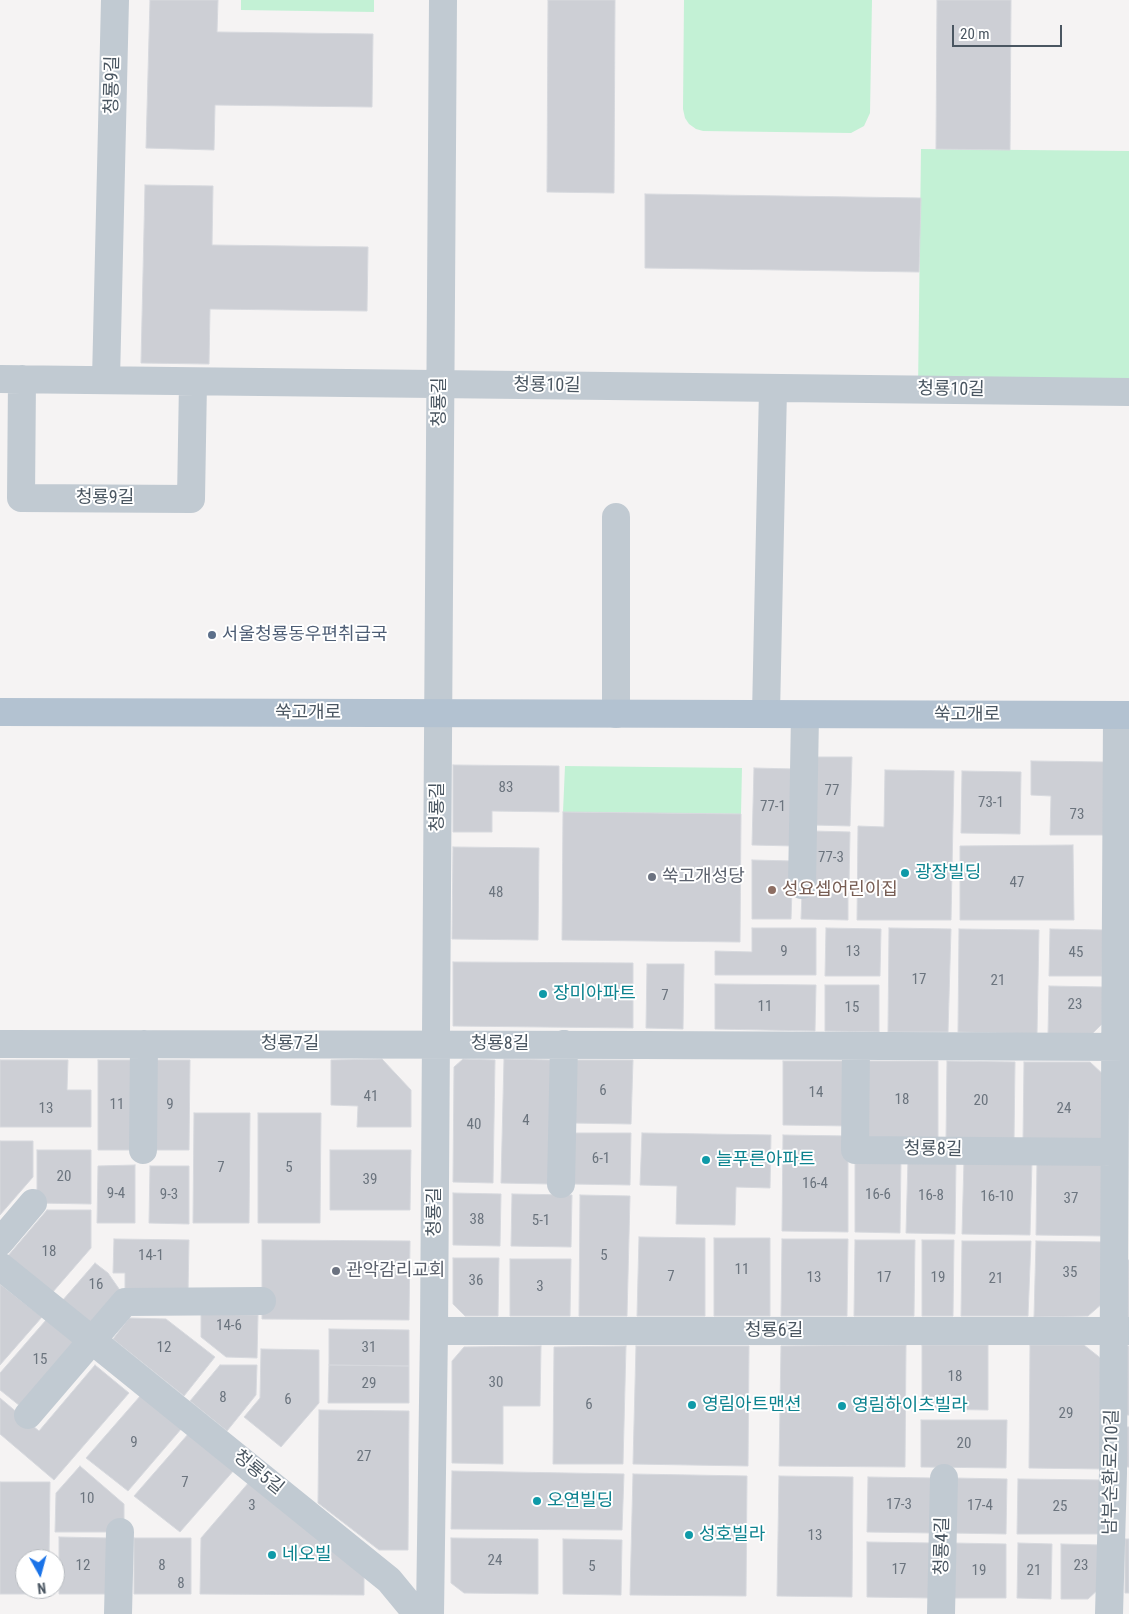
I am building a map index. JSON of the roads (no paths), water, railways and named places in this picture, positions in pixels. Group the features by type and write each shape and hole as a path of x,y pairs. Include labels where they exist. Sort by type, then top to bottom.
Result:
{"main road":[{"name":"쑥고개로","path":"0,712 1123,715"}],"street":[{"name":"청룡9길","path":"106,380 115,0"},
{"name":"청룡길","path":"430,1614 434,1331 443,0"},
{"name":"청룡9길","path":"193,382 191,499 21,498 11,379 440,385"},
{"name":"청룡10길","path":"440,385 1129,392"},
{"path":"766,714 773,389"},
{"path":"616,517 616,714"},
{"path":"802,885 804,715"},
{"name":"남부순환로210길","path":"1108,1614 1121,1331 1114,1152 1122,1047 1123,715"},
{"name":"청룡7길","path":"0,1044 436,1044"},
{"path":"143,1150 144,1044"},
{"name":"청룡8길","path":"436,1044 1122,1047"},
{"path":"560,1184 564,1044"},
{"name":"청룡8길","path":"856,1046 856,1150 1114,1152"},
{"name":"청룡5길","path":"33,1203 0,1260 92,1339 389,1580 417,1614"},
{"path":"28,1415 125,1302 262,1301"},
{"name":"청룡6길","path":"434,1331 1121,1331"},
{"name":"청룡4길","path":"941,1614 944,1478"},
{"path":"118,1614 120,1532"}],"place":[{"name":"서울청룡동우편취급국","path":"212,635"},
{"name":"광장빌딩","path":"905,873"},
{"name":"쑥고개성당","path":"652,877"},
{"name":"성요셉어린이집","path":"772,890"},
{"name":"장미아파트","path":"543,994"},
{"name":"늘푸른아파트","path":"706,1160"},
{"name":"관악감리교회","path":"336,1271"},
{"name":"영림아트맨션","path":"692,1405"},
{"name":"영림하이츠빌라","path":"842,1406"},
{"name":"오연빌딩","path":"537,1501"},
{"name":"성호빌라","path":"689,1535"},
{"name":"네오빌","path":"272,1555"}]}
